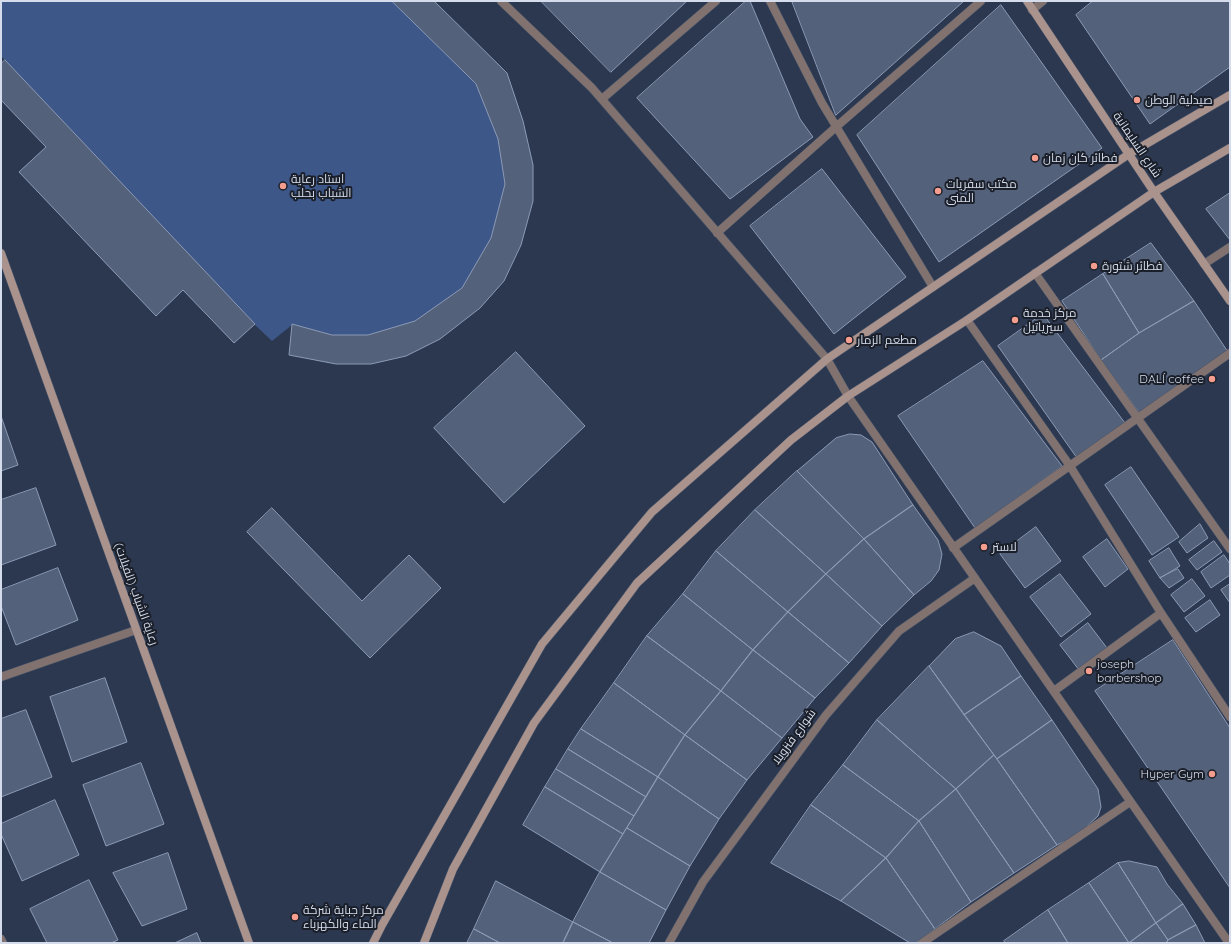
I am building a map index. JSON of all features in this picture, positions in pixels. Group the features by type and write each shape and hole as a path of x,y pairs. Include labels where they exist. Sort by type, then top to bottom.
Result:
{"main road":[{"name":"شارع السليمانية","path":"1027,1 1154,192 1230,301"},
{"path":"373,943 542,644 652,512 827,359 1129,154 1230,95"},
{"path":"424,943 453,869 534,723 637,583 791,440 848,396 967,320 1154,192 1230,148"},
{"name":"رعاية الشباب (الفيلات)","path":"1,253 249,943"}],"street":[{"path":"501,1 592,88 827,359 848,396 1229,943"},
{"path":"602,99 716,1"},
{"path":"770,1 822,103 933,287"},
{"path":"717,233 981,1"},
{"path":"1032,10 1043,1"},
{"path":"1204,264 1230,247"},
{"path":"1035,273 1230,549"},
{"path":"967,320 1070,466 1162,613 1230,717"},
{"path":"954,548 1230,353"},
{"name":"شوارع فنزويلا","path":"669,943 703,882 826,715 899,631 975,578"},
{"path":"1054,691 1162,613"},
{"path":"1,676 136,630"},
{"path":"922,943 1130,802"},
{"path":"1,939 3,943"}],"shaded area":[{"name":"استاد رعاية الشباب بحلب","path":"1,1 434,1 507,73 523,121 533,165 533,201 504,281 480,308 440,339 406,356 371,364 336,364 289,355 292,325 272,341 254,324 234,343 183,290 156,316 19,172 46,147 1,100 5,60 1,56"}],"building":[{"path":"392,1 434,1 507,73 523,121 533,165 533,201 521,245 504,281 480,308 440,339 406,356 371,364 336,364 289,355 292,324 332,335 368,335 415,321 462,288 491,238 505,184 498,139 476,84"},
{"path":"541,1 687,1 611,72"},
{"path":"746,1 750,1 800,119 813,137 730,199 637,98"},
{"path":"792,1 964,1 836,115"},
{"path":"1093,1 1230,1 1230,67 1150,124 1076,15"},
{"path":"1001,5 1102,148 939,262 857,135"},
{"path":"5,60 255,324 234,343 183,290 156,316 19,172 46,147 1,100 1,64"},
{"path":"822,169 906,277 834,334 750,226"},
{"path":"1230,193 1230,240 1206,209"},
{"path":"1151,243 1194,301 1139,333 1103,274"},
{"path":"1103,274 1139,333 1101,360 1062,301"},
{"path":"1194,301 1228,352 1140,414 1101,360 1139,333"},
{"path":"1043,314 1125,423 1077,458 998,346"},
{"path":"516,352 585,426 504,503 434,428"},
{"path":"983,361 1062,466 975,528 898,416"},
{"path":"1,416 18,465 1,471"},
{"path":"850,434 861,435 872,442 913,505 864,539 797,471 836,438"},
{"path":"1131,467 1179,537 1152,555 1105,485"},
{"path":"797,471 864,539 826,574 755,510"},
{"path":"36,488 56,545 1,565 1,500"},
{"path":"913,505 938,540 942,554 939,570 931,581 914,595 864,539"},
{"path":"272,508 362,601 409,555 441,588 370,658 247,532"},
{"path":"755,510 826,574 788,612 716,551"},
{"path":"1200,524 1208,538 1187,553 1179,542"},
{"path":"1036,527 1061,561 1025,588 1000,554"},
{"path":"864,539 914,595 882,626 826,574"},
{"path":"1107,539 1128,569 1105,587 1083,557"},
{"path":"1214,541 1222,552 1197,570 1189,560"},
{"path":"1169,548 1180,566 1160,578 1149,561"},
{"path":"716,551 788,612 753,650 683,594"},
{"path":"1224,555 1230,564 1230,575 1211,588 1201,572"},
{"path":"58,568 78,620 16,645 1,606 1,590"},
{"path":"1178,569 1184,578 1169,588 1160,578"},
{"path":"826,574 882,626 849,663 788,612"},
{"path":"1060,574 1091,614 1061,637 1030,597"},
{"path":"1192,579 1205,596 1184,612 1171,595"},
{"path":"1230,584 1230,603 1221,590"},
{"path":"683,594 753,650 721,691 647,636"},
{"path":"1210,600 1220,615 1196,632 1185,618"},
{"path":"788,612 849,663 815,698 753,650"},
{"path":"1088,623 1107,648 1079,670 1060,645"},
{"path":"974,632 1001,646 1021,676 964,715 929,666 955,639"},
{"path":"647,636 721,691 685,735 614,683"},
{"path":"1173,640 1230,728 1230,888 1095,691"},
{"path":"753,650 815,698 782,738 721,691"},
{"path":"929,666 994,755 956,789 877,720"},
{"path":"1021,676 1052,720 997,759 964,715"},
{"path":"105,678 127,742 72,762 50,697"},
{"path":"614,683 685,735 658,777 581,729"},
{"path":"721,691 782,738 747,780 685,735"},
{"path":"26,710 52,777 1,797 1,719"},
{"path":"877,720 956,789 919,821 843,765"},
{"path":"1052,720 1098,789 1101,807 1098,816 1083,830 1070,839 1057,845 997,759"},
{"path":"581,729 658,777 646,797 568,749"},
{"path":"685,735 747,780 719,819 658,777"},
{"path":"568,749 646,797 634,816 556,769"},
{"path":"994,755 1057,845 1014,873 956,789"},
{"path":"141,763 164,824 106,846 83,785"},
{"path":"843,765 919,821 886,858 811,805"},
{"path":"556,769 634,816 623,834 545,787"},
{"path":"658,777 719,819 690,866 627,828"},
{"path":"545,787 623,834 600,872 523,825"},
{"path":"956,789 1014,873 971,902 919,821"},
{"path":"55,800 79,855 22,881 1,834 1,824"},
{"path":"811,805 886,858 841,901 771,863"},
{"path":"919,821 971,902 935,929 886,858"},
{"path":"627,828 690,866 666,910 600,872"},
{"path":"168,853 187,909 142,926 113,873"},
{"path":"886,858 935,929 916,943 910,943 841,901"},
{"path":"1129,861 1157,867 1167,884 1183,904 1156,923 1118,863"},
{"path":"1118,863 1156,923 1129,943 1089,883"},
{"path":"600,872 666,910 649,943 613,943 573,922"},
{"path":"89,880 118,940 111,943 47,943 30,909"},
{"path":"496,881 573,922 563,943 500,943 474,929"},
{"path":"1089,883 1129,943 1068,943 1048,910"},
{"path":"1183,904 1196,925 1168,940 1156,923"},
{"path":"1048,910 1068,943 1005,943 1004,941"},
{"path":"573,922 613,943 563,943"},
{"path":"1156,923 1168,940 1166,943 1129,943"},
{"path":"1196,925 1205,943 1166,943 1168,940"},
{"path":"474,929 500,943 467,943"},
{"path":"197,933 201,943 175,943"}],"place":[{"name":"صيدلية الوطن","path":"1137,100"},
{"name":"فطائر كان زمان","path":"1035,158"},
{"name":"استاد رعاية الشباب بحلب","path":"283,186"},
{"name":"مكتب سفريات المنى","path":"938,191"},
{"name":"فطائر شتورة","path":"1094,266"},
{"name":"مركز خدمة سيرياتيل","path":"1015,320"},
{"name":"مطعم الزمار","path":"849,340"},
{"name":"DALÍ coffee","path":"1212,379"},
{"name":"لاستر","path":"984,547"},
{"name":"joseph barbershop","path":"1089,671"},
{"name":"Hyper Gym","path":"1212,774"},
{"name":"مركز جباية شركة الماء والكهرباء","path":"295,917"}]}
